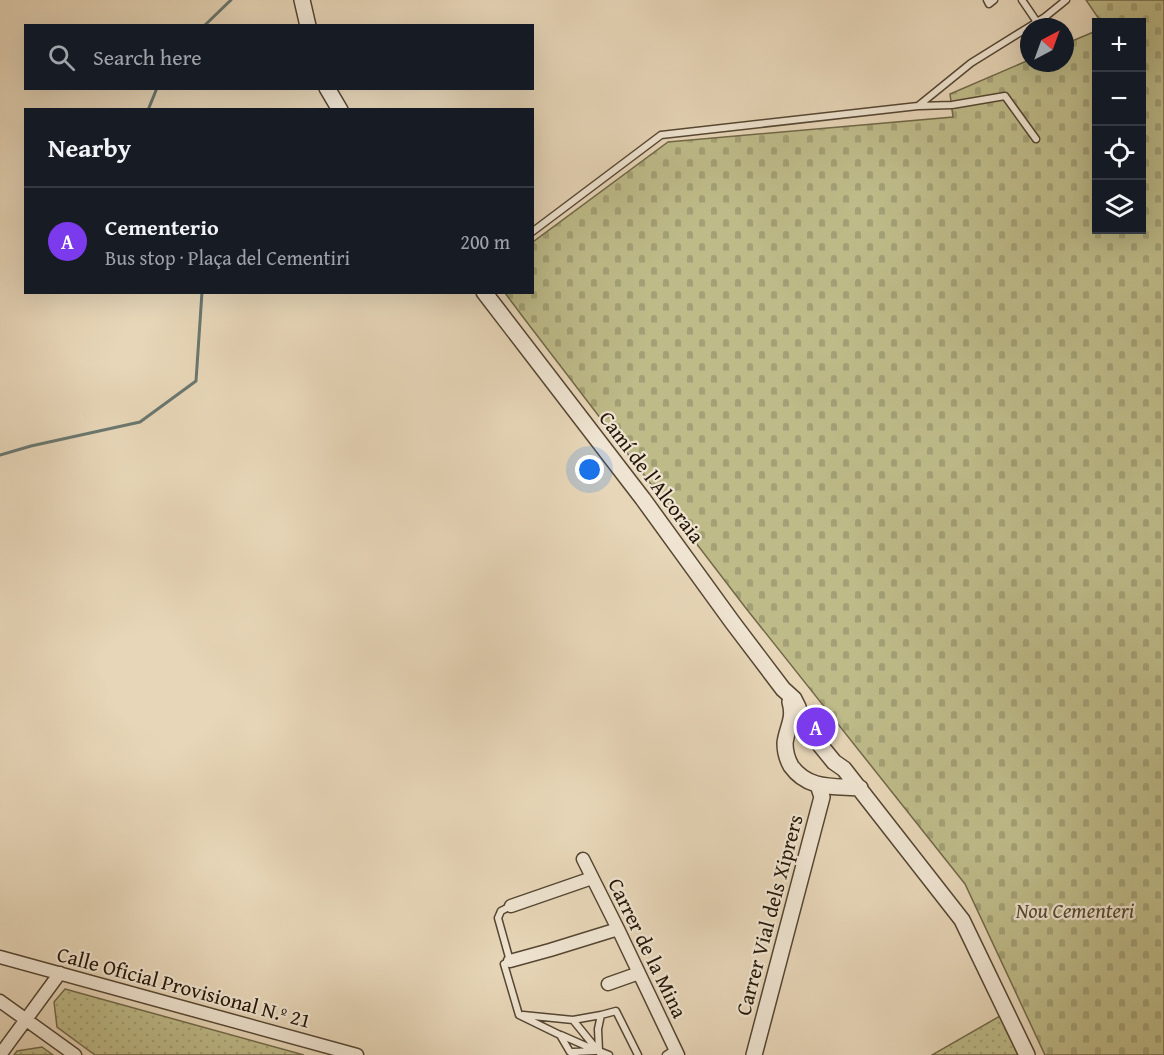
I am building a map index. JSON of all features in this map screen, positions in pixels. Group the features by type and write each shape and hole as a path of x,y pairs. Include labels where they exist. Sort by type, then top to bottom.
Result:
{"street":[{"path":"302,0 308,24"},
{"path":"328,90 339,108"},
{"name":"Camí de l'Alcoraia","path":"486,294 643,499 783,689 794,699 803,724 834,762 844,769 860,788"},
{"path":"783,689 793,713 785,747 788,761 796,772 809,782 818,785 860,788 962,920 1027,1055"},
{"path":"787,733 797,725 803,724"},
{"path":"818,785 831,771 834,762"},
{"name":"Carrer Vial dels Xiprers","path":"754,1055 822,797 818,785"},
{"name":"Carrer de la Mina","path":"583,859 639,973 673,1053"},
{"path":"511,906 592,878"},
{"path":"510,961 618,929"},
{"name":"Calle Oficial Provisional N.º 21","path":"0,957 351,1054"},
{"path":"0,1055 60,973"},
{"path":"608,984 639,973"},
{"path":"0,1000 75,1055"}],"lane":[{"path":"987,0 989,4 994,0"},
{"path":"1022,0 1034,18"},
{"path":"1042,18 1066,0"},
{"path":"918,106 971,63 1020,33"},
{"path":"534,230 660,135 918,106 952,105 1005,96 1036,139"},
{"path":"511,906 501,911 498,918 510,961 504,964 519,1015 600,1053 609,1055"},
{"path":"519,1015 573,1020 616,1011 638,1055"},
{"path":"600,1053 598,1029 601,1015"},
{"path":"573,1020 600,1053"},
{"path":"560,1035 572,1054 600,1053"}],"green space":[{"name":"Nou Cementeri","path":"1086,0 1164,0 1164,1055 1045,1055 965,884 745,607 506,294 534,294 534,241 668,142 953,117 950,94 1020,64 1020,72 1074,72 1074,40 1092,33 1092,234 1146,234 1146,18 1098,18"},
{"path":"65,989 304,1055 95,1055 57,1027 54,1002"},
{"path":"1007,1012 1027,1055 932,1055"},
{"path":"42,1047 53,1055 14,1055 17,1051"}],"waterway":[{"path":"206,24 231,0"},
{"path":"149,108 156,90"},
{"path":"0,455 140,422 196,381 202,294"}],"place":[{"name":"Cementerio","path":"816,727"}]}
